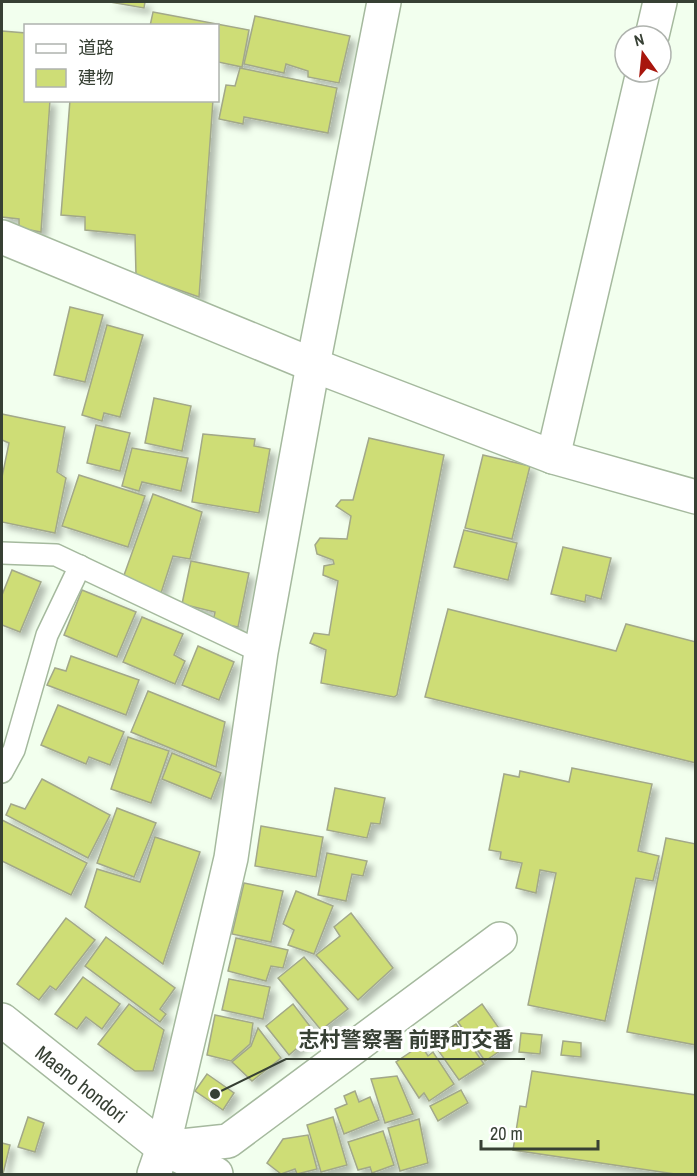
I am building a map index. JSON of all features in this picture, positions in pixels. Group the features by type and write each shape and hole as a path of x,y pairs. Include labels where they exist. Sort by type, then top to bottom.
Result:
{"street":[{"path":"384,2 313,365 261,652 231,858 159,1161 228,1141 501,939"},
{"path":"655,24 660,2"},
{"path":"553,457 640,84"},
{"path":"2,237 313,365 553,457 696,497"},
{"name":"Maeno hondori","path":"2,1020 159,1161 216,1174"}],"lane":[{"path":"2,553 56,555 261,652"},
{"path":"2,772 14,750 47,635 80,566"}],"building":[{"path":"110,2 145,2 144,8"},
{"path":"153,12 217,24 150,24"},
{"path":"255,16 350,36 339,83 308,77 308,71 286,64 284,73 244,64"},
{"path":"219,24 249,30 242,67 219,62"},
{"path":"2,31 24,33 24,102 50,102 41,232 19,228 19,219 2,217"},
{"path":"240,68 337,88 328,133 244,117 243,124 219,119 226,85 235,86"},
{"path":"70,102 213,102 199,297 136,275 135,235 85,230 85,217 61,215"},
{"path":"70,307 103,315 85,382 54,375"},
{"path":"107,325 143,335 120,417 104,413 102,421 82,415"},
{"path":"154,398 191,406 182,451 145,443"},
{"path":"2,414 65,427 57,472 66,478 55,533 2,522 2,477 9,443 2,440"},
{"path":"96,425 130,433 120,471 87,463"},
{"path":"203,434 255,439 254,446 270,449 259,513 192,502"},
{"path":"369,438 444,455 397,695 394,697 321,683 326,650 310,643 314,633 329,635 338,581 323,575 324,566 334,564 333,560 317,554 315,545 320,538 347,539 351,516 336,506 341,500 353,500"},
{"path":"132,448 188,458 181,491 142,482 139,491 122,486"},
{"path":"483,455 530,466 512,539 465,528"},
{"path":"79,475 145,496 128,547 62,526"},
{"path":"153,494 202,512 190,559 173,556 161,593 123,578"},
{"path":"464,530 517,543 508,580 454,567"},
{"path":"563,547 611,558 601,599 586,595 585,602 551,594"},
{"path":"191,561 249,573 238,627 213,622 215,612 182,604"},
{"path":"12,570 41,582 20,632 2,625 2,595"},
{"path":"82,590 136,612 117,657 64,635"},
{"path":"448,609 616,651 626,624 696,642 696,763 425,697"},
{"path":"142,617 183,634 174,655 185,661 175,684 123,662"},
{"path":"198,646 234,662 219,700 182,685"},
{"path":"71,656 139,680 126,715 47,685 55,668 66,671"},
{"path":"148,691 225,722 216,767 131,732"},
{"path":"58,705 124,732 110,765 89,757 86,764 41,745"},
{"path":"128,737 169,751 151,803 111,789"},
{"path":"172,753 221,773 211,799 162,779"},
{"path":"572,768 652,784 638,851 659,856 653,881 636,878 605,1021 528,1005 556,873 540,870 536,893 516,888 522,863 500,859 501,852 489,850 504,774 519,777 520,771 569,782"},
{"path":"42,779 110,815 88,858 6,815 11,804 25,809"},
{"path":"335,788 385,798 380,824 371,823 367,838 327,830"},
{"path":"117,808 156,823 134,877 97,863"},
{"path":"2,820 87,863 71,895 2,861"},
{"path":"261,826 323,837 316,877 255,866"},
{"path":"155,837 200,852 163,964 85,907 97,869 140,882"},
{"path":"666,838 696,844 696,1045 627,1032"},
{"path":"327,853 367,861 363,876 352,874 346,901 318,895"},
{"path":"244,883 283,891 271,942 232,934"},
{"path":"296,891 333,906 314,954 288,945 294,930 283,924"},
{"path":"351,913 393,968 358,1000 316,955 340,936 334,927"},
{"path":"66,918 95,940 56,990 50,986 39,1000 17,984"},
{"path":"106,937 175,988 160,1009 166,1014 160,1022 85,966"},
{"path":"236,938 288,950 283,968 271,966 266,981 228,971"},
{"path":"304,957 348,1009 321,1030 278,978"},
{"path":"83,977 120,1004 102,1029 86,1017 77,1029 55,1014"},
{"path":"229,979 270,987 263,1019 222,1010"},
{"path":"129,1004 164,1030 153,1071 135,1071 98,1044"},
{"path":"293,1004 315,1033 289,1055 266,1026"},
{"path":"482,1004 510,1044 485,1061 458,1022"},
{"path":"215,1015 253,1023 250,1044 231,1061 207,1055"},
{"path":"456,1024 484,1064 459,1080 431,1040"},
{"path":"258,1028 281,1058 252,1081 232,1062 251,1046"},
{"path":"521,1033 542,1035 540,1054 519,1052"},
{"path":"563,1041 581,1043 581,1057 561,1055"},
{"path":"421,1045 428,1056 433,1052 454,1084 429,1101 424,1093 419,1098 396,1062"},
{"path":"532,1071 696,1095 696,1174 675,1174 513,1150 520,1106 526,1107"},
{"path":"207,1074 234,1093 223,1110 195,1091"},
{"path":"397,1076 413,1114 385,1123 371,1079"},
{"path":"461,1090 468,1103 438,1121 430,1106"},
{"path":"355,1091 359,1102 370,1097 379,1120 344,1134 335,1109 347,1104 344,1096"},
{"path":"28,1117 44,1123 35,1152 18,1147"},
{"path":"333,1117 347,1165 321,1172 307,1125"},
{"path":"419,1119 428,1163 400,1171 388,1128"},
{"path":"383,1131 394,1165 372,1173 370,1167 358,1170 348,1142"},
{"path":"308,1135 317,1169 297,1174 295,1169 281,1174 267,1163 283,1139"},
{"path":"2,1143 10,1145 3,1174 2,1174"}],"place":[{"name":"志村警察署 前野町交番","path":"215,1094"}]}
